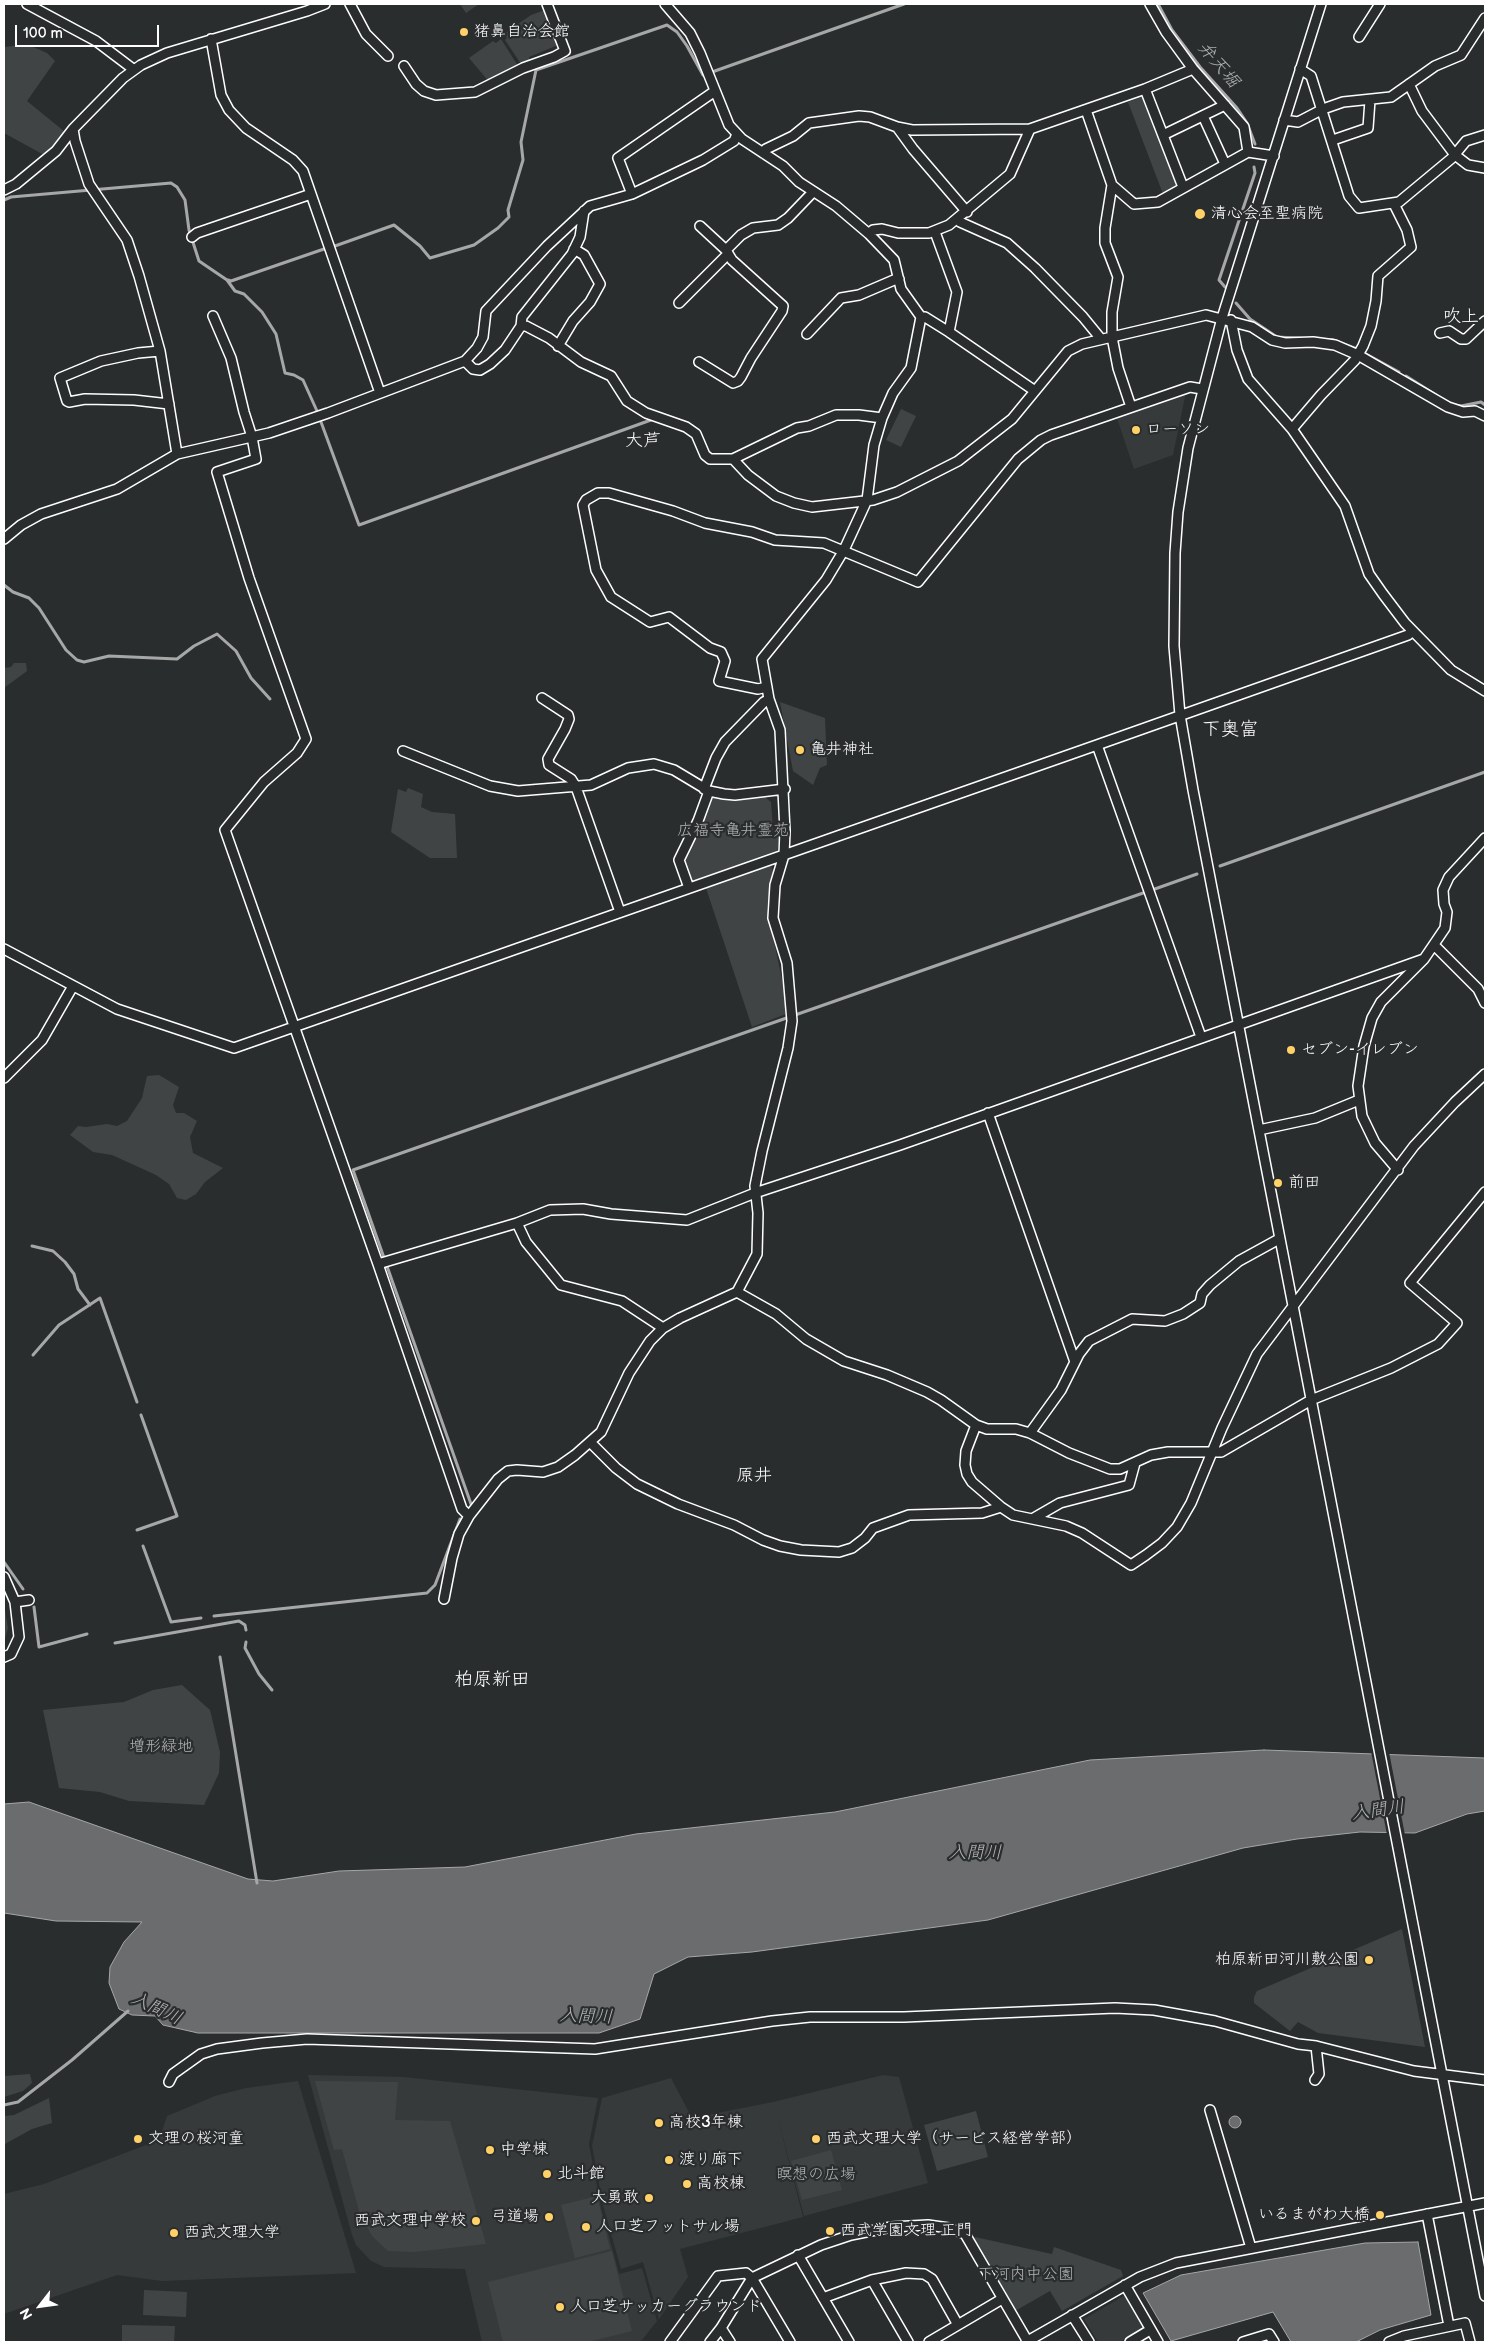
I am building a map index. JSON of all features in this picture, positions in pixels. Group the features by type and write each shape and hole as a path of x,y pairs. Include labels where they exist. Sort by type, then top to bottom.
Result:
{"street":[{"path":"27,4 96,41 133,69"},
{"path":"4,190 16,184 51,156 65,142 73,129 133,69 164,54 325,4"},
{"path":"350,4 366,34 388,56"},
{"path":"404,66 416,84 424,91 436,95 464,94 482,89 522,68 554,57 565,51 547,4"},
{"path":"665,4 677,15 690,33 729,124 737,134 783,166 812,193 836,206 870,234 894,260 901,289 921,317 925,317 949,332 1035,391"},
{"path":"1150,4 1166,32 1193,68 1244,127 1248,152"},
{"path":"1321,4 1284,120 1227,319 1202,389 1188,448 1178,512 1175,553 1174,646 1180,715 1279,1240 1294,1308 1485,2296"},
{"path":"1359,37 1380,4"},
{"path":"1284,120 1298,122 1323,109 1343,102 1391,96 1435,66 1461,55 1485,18"},
{"path":"211,39 223,101 246,128 299,166 311,194 380,394"},
{"path":"763,153 766,149 793,136 809,123 820,120 870,117 897,127 912,130 1030,129 1145,89 1193,68"},
{"path":"1300,69 1311,76 1333,140 1349,196 1354,205 1363,208 1394,204 1455,155 1466,141 1485,135"},
{"path":"1410,84 1422,112 1455,155 1468,165 1485,168"},
{"path":"1145,89 1183,186"},
{"path":"632,194 618,158 715,91"},
{"path":"1333,140 1368,128 1370,100"},
{"path":"1163,135 1225,105"},
{"path":"1086,110 1112,185 1105,236 1105,243 1118,277 1112,312 1112,337 1118,368 1131,407"},
{"path":"1203,116 1225,164"},
{"path":"897,127 913,149 967,212"},
{"path":"73,129 89,184 127,240 160,351 177,454"},
{"path":"870,234 873,230 882,229 911,234 935,232 958,219 1010,174 1030,129"},
{"path":"4,539 21,525 41,514 117,489 177,454 252,437 328,413 465,361 477,348 483,337 486,311 510,283 584,211 600,203 632,194 702,160 734,141 737,134"},
{"path":"1112,185 1134,204 1158,202 1183,186 1248,152 1274,156"},
{"path":"679,303 727,252 740,235 753,228 778,225 788,218 812,193"},
{"path":"192,237 198,233 311,194"},
{"path":"1292,429 1321,394 1358,355 1371,326 1378,276 1411,247 1407,230 1394,204"},
{"path":"465,361 473,370 480,370 490,364 505,350 521,326 522,317 574,249 580,237 584,211"},
{"path":"958,219 960,222 1006,243 1035,268 1101,339"},
{"path":"699,362 733,383 738,381 782,312 783,306 700,226"},
{"path":"935,232 957,292 949,332"},
{"path":"558,346 573,321 590,302 600,284 584,255 574,249"},
{"path":"807,334 841,298 859,295 900,279"},
{"path":"733,459 748,475 776,496 812,507 867,500 897,492 958,461 1012,419 1068,351 1082,344 1101,339 1206,315 1252,327 1272,340 1284,343 1313,342 1336,345 1358,355 1448,407 1463,412 1475,411 1485,416"},
{"path":"213,316 231,358 256,459 217,472 249,578 306,739 297,753 264,782 225,830 378,1264 462,1510 469,1516"},
{"path":"444,1599 459,1534 469,1516 498,1479 508,1471 543,1472 558,1467 591,1443 601,1432 633,1367 650,1341 663,1328 680,1318 737,1292 757,1254 758,1213 755,1193 762,1151 788,1048 792,1017 787,963 773,918 776,885 784,855 785,789 780,730 769,699 762,659 826,580 844,550 867,500 874,445 882,418 893,393 911,368 921,317"},
{"path":"1227,319 1248,379 1292,429 1345,506 1369,574 1413,631 1451,670 1485,691"},
{"path":"1440,333 1449,330 1461,339 1466,339 1485,321"},
{"path":"521,326 535,330 581,362 611,376 627,401 646,413 696,434 705,455 710,458 733,459 797,428 809,426 836,415 882,418"},
{"path":"160,351 138,353 101,361 60,378 67,401 69,402 85,399 134,400 169,404"},
{"path":"767,687 758,688 719,681 725,661 722,652 710,648 669,617 650,622 611,597 596,570 583,505 592,495 598,492 609,493 724,528 752,532 775,540 817,541 844,550 918,582 1018,459 1050,435 1190,387 1202,389"},
{"path":"4,949 117,1009 234,1048 1097,745 1408,635 1413,631"},
{"path":"542,698 568,715 569,719 565,729 548,759 549,765 571,779 576,786 620,912"},
{"path":"688,888 679,860 698,821 716,758 726,742 769,699"},
{"path":"1097,745 1201,1037"},
{"path":"403,751 490,786 518,791 576,786 598,782 628,768 654,764 674,770 706,790 735,795 785,789"},
{"path":"1398,1170 1367,1130 1359,1100 1360,1070 1372,1018 1381,1002 1435,946 1445,928 1446,912 1443,890 1449,877 1485,838"},
{"path":"1435,946 1478,989 1485,1003"},
{"path":"378,1264 517,1223 550,1210 562,1208 687,1220 755,1193 900,1145 1424,959"},
{"path":"4,1078 42,1040 73,986"},
{"path":"976,1425 966,1451 965,1465 967,1474 972,1482 1013,1515 1066,1526 1082,1533 1131,1565 1162,1542 1177,1527 1191,1503 1257,1354 1432,1126 1485,1074"},
{"path":"1259,1130 1315,1118 1359,1100"},
{"path":"988,1113 1075,1362"},
{"path":"737,1292 776,1314 806,1339 844,1360 927,1392 976,1425 987,1429 1016,1429 1030,1433 1069,1453 1120,1470 1151,1455 1168,1452 1221,1452 1311,1400 1391,1368 1438,1344 1457,1323 1410,1283 1485,1192"},
{"path":"517,1223 526,1242 561,1285 622,1301 663,1328"},
{"path":"1030,1433 1061,1390 1075,1362 1089,1341 1132,1320 1165,1321 1183,1314 1200,1303 1202,1294 1210,1285 1239,1261 1279,1240"},
{"path":"591,1443 616,1468 637,1484 678,1504 734,1525 763,1540 801,1550 839,1552 852,1548 865,1538 873,1528 908,1515 982,1513 1001,1507"},
{"path":"1034,1518 1060,1503 1129,1485 1135,1463"},
{"path":"4,1577 15,1602 19,1637 11,1654 4,1657"},
{"path":"15,1602 29,1600"},
{"path":"169,2082 173,2074 201,2054 262,2043 342,2039 595,2049 772,2021 829,2016 904,2017 1021,2010 1135,2008 1215,2021 1298,2044 1316,2046 1414,2071 1442,2072 1485,2080"},
{"path":"1315,2080 1319,2074 1316,2046"},
{"path":"1210,2110 1251,2248"},
{"path":"710,2342 721,2328 752,2278 821,2245 876,2229 928,2225 949,2228 964,2234 1027,2342 1126,2285 1155,2270 1176,2263 1485,2203"},
{"path":"1428,2214 1449,2326"},
{"path":"798,2255 849,2342"},
{"path":"670,2342 718,2276 746,2273 752,2278 790,2342"},
{"path":"823,2298 872,2280 906,2273 924,2274 932,2279 958,2325"},
{"path":"872,2280 908,2342"},
{"path":"1126,2285 1158,2342"},
{"path":"929,2342 1002,2299"},
{"path":"1072,2315 1089,2342"},
{"path":"1388,2342 1404,2336 1467,2324 1470,2342"},
{"path":"721,2328 730,2342"},
{"path":"1130,2342 1150,2330"},
{"path":"1243,2342 1269,2334 1274,2342"}],"shaded area":[{"path":"1186,392 1173,455 1134,469 1117,418"},
{"name":"西武文理中学校","path":"308,2075 404,2077 598,2098 589,2144 601,2208 619,2274 642,2268 657,2321 642,2340 637,2342 482,2342 465,2269 384,2267 371,2261 356,2245"},
{"path":"883,2075 899,2077 928,2183 804,2216 777,2115 803,2217 680,2249 688,2277 659,2319 643,2262 621,2269 603,2205 592,2146 602,2098 671,2078 692,2118 773,2102"},
{"name":"西武文理大学","path":"298,2081 356,2273 162,2281 117,2275 4,2314 4,2194 44,2184 159,2140 167,2116 215,2096 246,2088"},
{"path":"1127,2294 1144,2325 1144,2329 1120,2342 1098,2342 1084,2319"}],"green space":[{"path":"460,4 479,4 466,13"},
{"path":"545,10 558,45 529,57 530,61 521,64 505,40 507,38 504,34 531,15"},
{"path":"501,39 518,66 490,83 469,58 493,41 496,43"},
{"path":"22,45 47,53 55,61 27,101 65,132 44,155 4,133 4,47"},
{"path":"1141,97 1145,99 1177,181 1173,189 1163,194 1128,102"},
{"path":"901,409 916,416 901,447 886,440"},
{"path":"14,663 26,663 27,671 4,688 4,668 11,667"},
{"path":"780,702 825,718 827,765 820,768 813,785 793,771"},
{"path":"408,788 423,794 421,807 432,812 455,814 457,858 430,858 391,832 398,789 406,792"},
{"name":"広福寺亀井霊苑","path":"710,794 767,795 766,798 771,802 773,830 780,831 778,849 690,882 681,862"},
{"path":"771,865 773,871 767,908 784,989 786,1014 752,1027 706,888"},
{"path":"159,1075 179,1087 173,1105 176,1113 184,1113 197,1121 190,1137 193,1153 223,1168 205,1182 196,1194 186,1200 177,1198 169,1184 156,1175 112,1155 93,1152 70,1135 78,1126 86,1127 107,1124 117,1126 127,1121 142,1098 147,1076"},
{"path":"4,1604 8,1628 4,1642"},
{"name":"増形緑地","path":"182,1685 210,1710 220,1752 219,1773 204,1805 129,1801 100,1792 59,1788 43,1710 124,1702 153,1690"},
{"name":"柏原新田河川敷公園","path":"1402,1929 1425,2047 1318,2033 1298,2022 1290,2031 1254,2003 1257,1991"},
{"path":"30,2074 32,2083 23,2091 4,2097 4,2076"},
{"path":"315,2081 398,2082 395,2120 450,2121 486,2244 414,2252 388,2251 372,2236 360,2214 342,2149 334,2150"},
{"path":"49,2098 52,2123 32,2129 5,2144 4,2116 14,2115"},
{"path":"976,2111 988,2157 937,2171 924,2125"},
{"name":"瞑想の広場","path":"831,2150 842,2190 802,2200 791,2161"},
{"name":"人口芝フットサル場","path":"597,2196 610,2249 575,2258 561,2205"},
{"name":"下河内中公園","path":"975,2237 1052,2254 1054,2247 1121,2270 1123,2276 1062,2311 1050,2291 1015,2311 973,2241"},
{"name":"人口芝サッカーグラウンド","path":"612,2251 632,2331 588,2342 503,2342 488,2282"},
{"path":"144,2290 187,2292 186,2317 143,2315"},
{"path":"122,2325 175,2326 174,2342 122,2342"}],"water":[{"name":"入間川","path":"1264,1750 1485,1758 1485,1811 1467,1814 1415,1833 1360,1832 1297,1839 1243,1848 988,1920 752,1952 688,1957 654,1974 640,2019 599,2033 198,2033 163,2025 155,2016 132,2015 119,2009 109,1983 110,1967 124,1942 142,1922 56,1921 4,1913 4,1804 29,1802 248,1879 273,1881 339,1871 465,1867 636,1834 835,1812 1090,1760"},
{"path":"1233,2116 1237,2116 1241,2122 1237,2128 1233,2128 1229,2124 1229,2120"},
{"path":"1418,2242 1431,2315 1380,2330 1356,2342 1291,2342 1273,2312 1171,2341 1143,2293 1181,2275 1365,2243"}],"pier":[{"path":"1371,1751 1389,1752 1405,1835 1387,1835"}],"waterway":[{"path":"712,72 904,4"},
{"name":"弁天堀","path":"1158,4 1172,30 1200,67 1237,108 1247,123 1255,144"},
{"path":"335,246 394,225 420,246 430,258 474,245 498,228 509,217 508,210 523,160 521,142 536,70 667,25 677,32 703,75"},
{"name":"弁天堀","path":"1225,287 1219,280 1255,173 1254,167"},
{"path":"4,200 11,197 171,183 177,187 185,200 189,230 199,261 227,280 235,291 244,294 262,312 276,334 285,373 303,380 317,411"},
{"path":"228,280 231,281 324,249"},
{"name":"弁天堀","path":"1236,303 1250,319 1277,337 1333,340 1357,349"},
{"name":"弁天堀","path":"1366,354 1399,372"},
{"name":"弁天堀","path":"1406,376 1436,395"},
{"name":"弁天堀","path":"1455,405 1461,406 1481,402 1485,405"},
{"path":"321,422 359,525 651,420"},
{"path":"4,585 13,592 29,598 39,608 66,650 77,660 84,662 109,656 177,659 194,646 217,634 236,651 251,678 270,699"},
{"path":"1220,866 1485,772"},
{"path":"1152,890 1197,874"},
{"path":"471,1504 353,1170 1146,892"},
{"path":"32,1246 53,1251 65,1262 74,1274 78,1289 90,1305"},
{"path":"33,1355 59,1325 100,1298 137,1402"},
{"path":"137,1530 177,1516 141,1415"},
{"path":"214,1616 427,1593 435,1585 460,1519"},
{"path":"143,1546 171,1622 201,1618"},
{"path":"4,1562 23,1589"},
{"path":"34,1607 39,1647 87,1634"},
{"path":"115,1643 239,1621 245,1625 246,1630"},
{"path":"246,1642 245,1648 259,1674 272,1690"},
{"path":"220,1657 257,1883"},
{"name":"入間川","path":"4,2105 18,2102 72,2060 128,2011"}],"place":[{"name":"猪鼻自治会館","path":"464,32"},
{"name":"清心会至聖病院","path":"1200,214"},
{"name":"ローソン","path":"1136,430"},
{"name":"亀井神社","path":"800,750"},
{"name":"セブン-イレブン","path":"1291,1050"},
{"name":"前田","path":"1278,1183"},
{"name":"柏原新田河川敷公園","path":"1369,1960"},
{"name":"高校3年棟","path":"659,2123"},
{"name":"文理の桜河童","path":"138,2139"},
{"name":"西武文理大学（サービス経営学部）","path":"816,2139"},
{"name":"中学棟","path":"490,2150"},
{"name":"渡り廊下","path":"669,2160"},
{"name":"北斗館","path":"547,2174"},
{"name":"高校棟","path":"687,2184"},
{"name":"大勇敢","path":"649,2198"},
{"name":"いるまがわ大橋","path":"1380,2215"},
{"name":"弓道場","path":"549,2217"},
{"name":"西武文理中学校","path":"476,2221"},
{"name":"人口芝フットサル場","path":"586,2227"},
{"name":"西武学園文理 正門","path":"830,2231"},
{"name":"西武文理大学","path":"174,2233"},
{"name":"人口芝サッカーグラウンド","path":"560,2307"}],"district":[{"name":"吹上","path":"1461,317"},
{"name":"大芦","path":"643,441"},
{"name":"下奥富","path":"1230,730"},
{"name":"原井","path":"754,1476"},
{"name":"柏原新田","path":"492,1680"}]}
